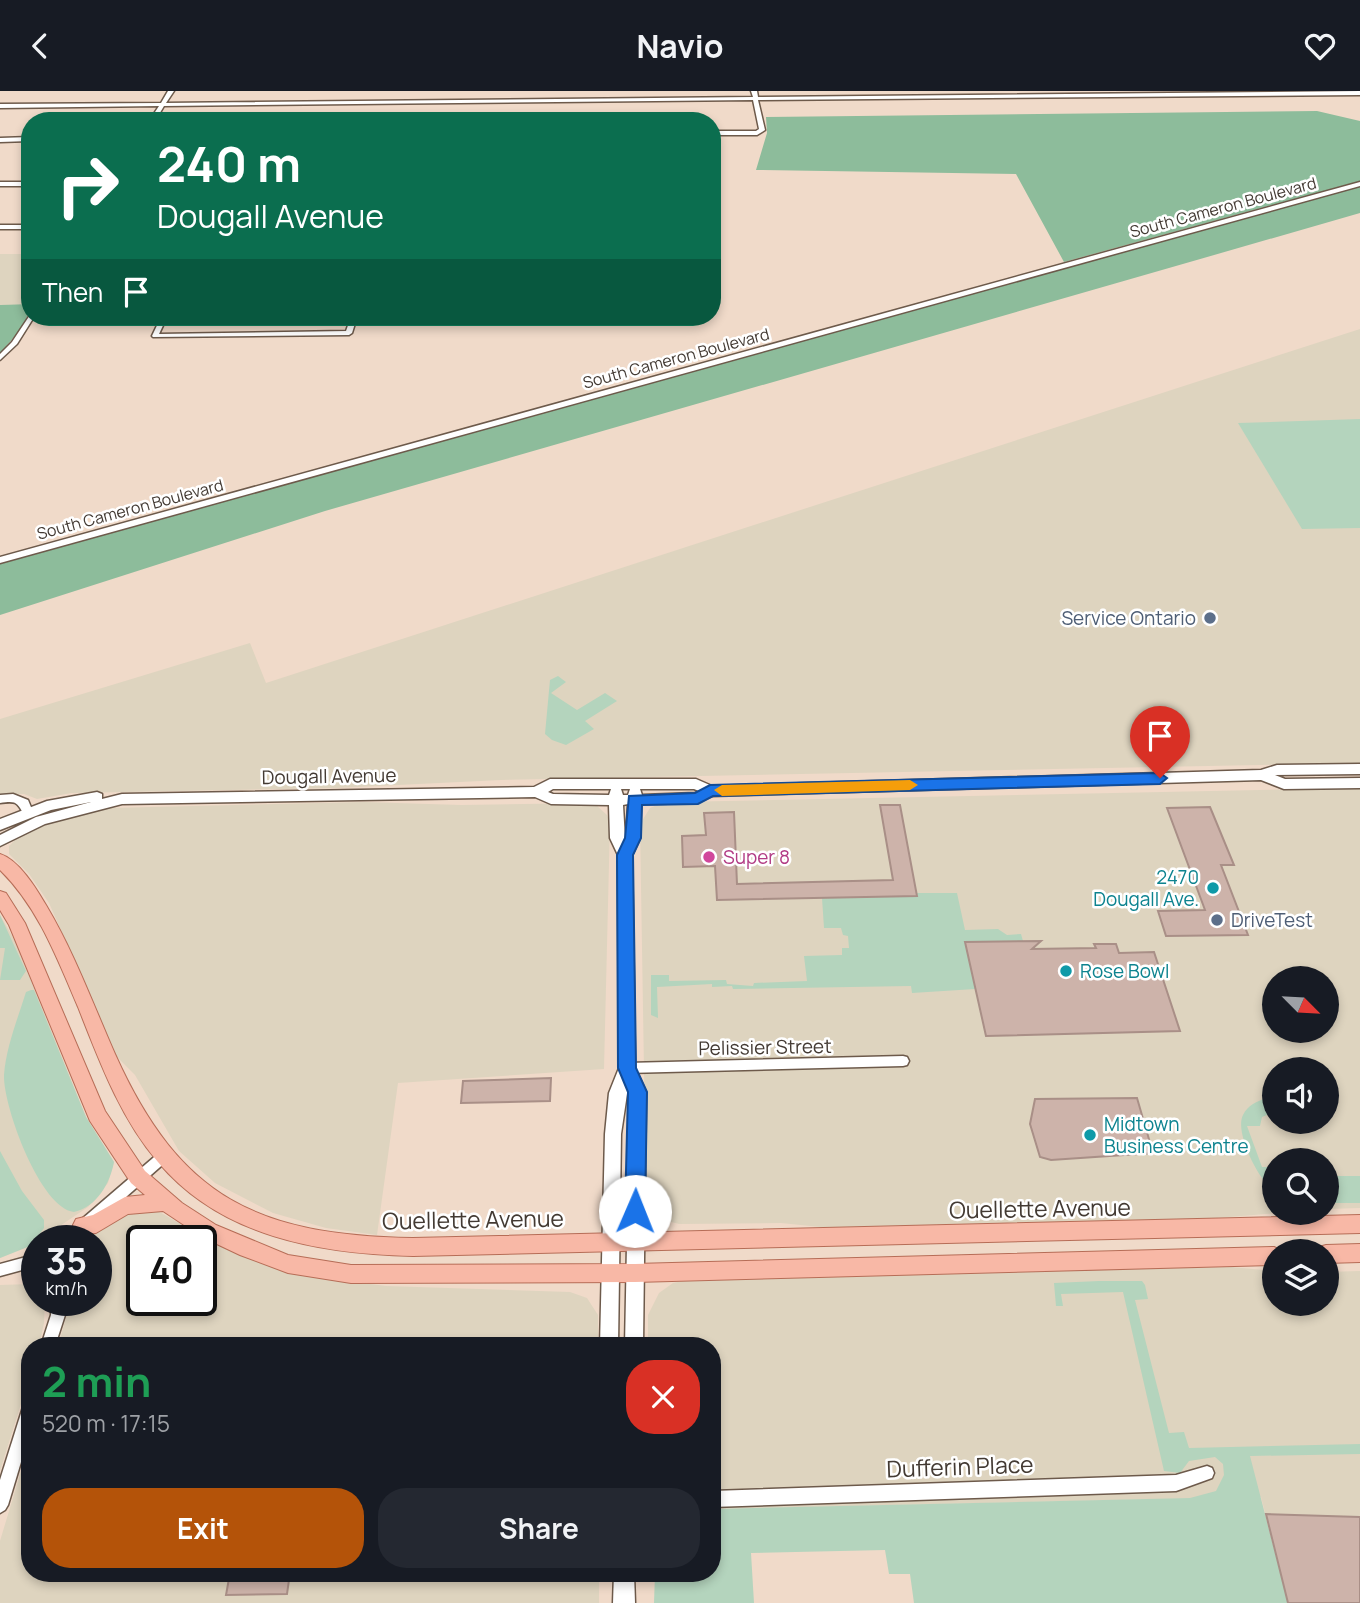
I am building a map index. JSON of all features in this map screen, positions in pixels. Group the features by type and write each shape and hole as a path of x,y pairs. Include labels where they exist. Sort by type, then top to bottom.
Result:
{"main road":[{"name":"Ouellette Avenue","path":"0,860 26,885 44,914 118,1080 164,1156 196,1189 233,1210 280,1229 328,1242 392,1247 1360,1224"},
{"path":"0,897 17,923 97,1115 138,1177 167,1202 209,1231 288,1264 351,1274 635,1273 1262,1256"},
{"path":"90,1225 96,1224 125,1206 167,1202"},
{"path":"1339,1254 1360,1253"}],"street":[{"path":"158,112 171,91"},
{"path":"721,133 757,133 762,129 754,91"},
{"path":"0,106 1360,93"},
{"path":"0,139 21,139"},
{"path":"0,184 21,184"},
{"name":"South Cameron Boulevard","path":"0,560 1360,184"},
{"path":"0,227 21,227"},
{"path":"0,358 15,343 25,326"},
{"path":"160,326 155,336 349,333 351,326"},
{"name":"Dougall Avenue","path":"537,792 550,784 696,784 710,791 1262,775 1277,770 1360,769"},
{"name":"Dougall Avenue","path":"1262,775 1284,783 1360,783"},
{"path":"609,1337 613,1132 617,1093 627,1068 625,855 617,838 616,784"},
{"path":"625,855 633,838 635,784"},
{"name":"Dougall Avenue","path":"0,841 52,816 122,799 537,792 551,799 634,800 698,798 710,791"},
{"name":"Dougall Avenue","path":"0,825 29,812 65,801 115,795 122,799"},
{"path":"0,799 13,798 24,803 29,812"},
{"name":"Pelissier Street","path":"627,1068 903,1061"},
{"path":"627,1068 638,1092 634,1337"},
{"path":"84,1225 164,1156"},
{"path":"0,1269 21,1264"},
{"path":"51,1337 58,1316"},
{"path":"0,1505 21,1436"},
{"name":"Dufferin Place","path":"721,1499 1176,1483 1207,1473"},
{"path":"624,1582 624,1603"}],"shaded area":[{"path":"0,254 21,254 21,304 0,305"},
{"path":"1360,329 1360,763 501,780 336,788 72,793 37,799 24,794 0,794 0,719 250,643 266,683"},
{"path":"1360,788 1360,1208 1339,1209 1339,1148 1262,1148 1262,1214 1193,1220 830,1228 781,1223 679,1224 664,1220 653,1210 646,1194 640,824 650,808 662,803"},
{"path":"364,802 461,805 588,803 596,805 607,815 610,822 604,1069 398,1083 377,1235 326,1228 273,1213 215,1183 179,1151 135,1075 117,1057 49,903 29,874 9,854 9,846 31,830 54,821 109,808"},
{"path":"0,915 15,941 86,1117 114,1162 108,1183 88,1207 61,1225 21,1225 21,1250 0,1258"},
{"path":"156,1210 182,1225 126,1225 126,1316 217,1316 217,1244 260,1263 308,1276 386,1286 570,1292 587,1298 598,1315 598,1337 61,1337 66,1316 112,1316 112,1225 105,1225 123,1213"},
{"path":"1231,1267 1262,1270 1262,1316 1339,1316 1339,1272 1360,1271 1360,1603 1288,1603 1261,1497 721,1509 721,1337 648,1337 648,1315 659,1293 673,1283 692,1279"},
{"path":"21,1284 21,1316 44,1316 44,1323 41,1337 21,1337 21,1404 0,1471 0,1285"},
{"path":"21,1471 21,1582 599,1582 599,1603 0,1603 0,1541"}],"green space":[{"path":"1317,111 1360,121 1360,181 1064,262 1016,174 756,170 767,133 766,117"},
{"path":"1360,186 1360,213 325,511 0,615 0,564"},
{"path":"21,304 22,326 0,353 0,305"},
{"path":"1360,419 1360,528 1302,529 1238,423"},
{"path":"558,676 566,682 551,693 577,710 605,693 617,701 585,721 594,729 566,745 545,734 550,680"},
{"path":"917,893 957,893 965,930 998,929 1007,935 1021,934 1023,941 965,942 975,989 912,993 911,986 733,989 732,986 712,987 712,984 657,987 658,1018 651,1015 651,975 669,975 669,981 726,980 727,984 753,986 754,983 807,981 804,956 842,955 842,948 849,948 848,936 843,935 841,928 824,928 822,898 917,896"},
{"path":"0,915 26,971 20,980 0,980 5,948 0,948"},
{"path":"34,990 86,1117 114,1162 109,1178 96,1200 74,1212 61,1206 37,1175 17,1131 5,1090 5,1064 10,1043 26,992"},
{"path":"1262,1100 1260,1126 1247,1126 1262,1167 1262,1177 1250,1156 1242,1133 1243,1115 1253,1104"},
{"path":"0,1151 22,1191 44,1220 44,1225 21,1225 21,1250 0,1258"},
{"path":"1339,1176 1360,1176 1360,1203 1339,1203"},
{"path":"1142,1281 1148,1299 1135,1300 1169,1433 1184,1432 1189,1448 1360,1444 1360,1454 1250,1456 1288,1603 914,1603 910,1574 889,1574 885,1550 751,1553 754,1603 654,1603 655,1582 721,1582 721,1509 1190,1498 1216,1491 1224,1475 1223,1464 1215,1457 1189,1461 1180,1473 1164,1471 1123,1292 1061,1294 1063,1306 1056,1306 1054,1283"}],"building":[{"name":"Super 8","path":"880,805 900,805 917,896 717,900 715,866 683,867 682,836 706,835 704,813 734,812 737,884 893,880"},
{"name":"2470 Dougall Ave.","path":"1210,807 1234,865 1221,865 1248,935 1166,936 1158,911 1205,910 1167,808"},
{"name":"Rose Bowl","path":"1041,941 1032,949 1096,948 1094,944 1116,944 1119,953 1154,952 1180,1031 986,1036 965,942"},
{"path":"551,1078 550,1101 461,1103 463,1081"},
{"name":"Midtown Business Centre","path":"1137,1098 1153,1153 1051,1160 1040,1157 1030,1124 1035,1099"},
{"path":"1266,1514 1360,1517 1360,1603 1288,1603"},
{"path":"228,1582 289,1582 287,1594 226,1595"}],"slow traffic":[{"path":"722,790 910,785"}],"place":[{"name":"Service Ontario","path":"1210,618"},
{"name":"Super 8","path":"709,857"},
{"name":"2470 Dougall Ave.","path":"1213,888"},
{"name":"DriveTest","path":"1217,920"},
{"name":"Rose Bowl","path":"1066,971"},
{"name":"Midtown Business Centre","path":"1090,1135"}],"route":[{"path":"635,1211 638,1092 627,1068 625,855 633,838 634,800 698,798 710,791 1160,778"}]}
